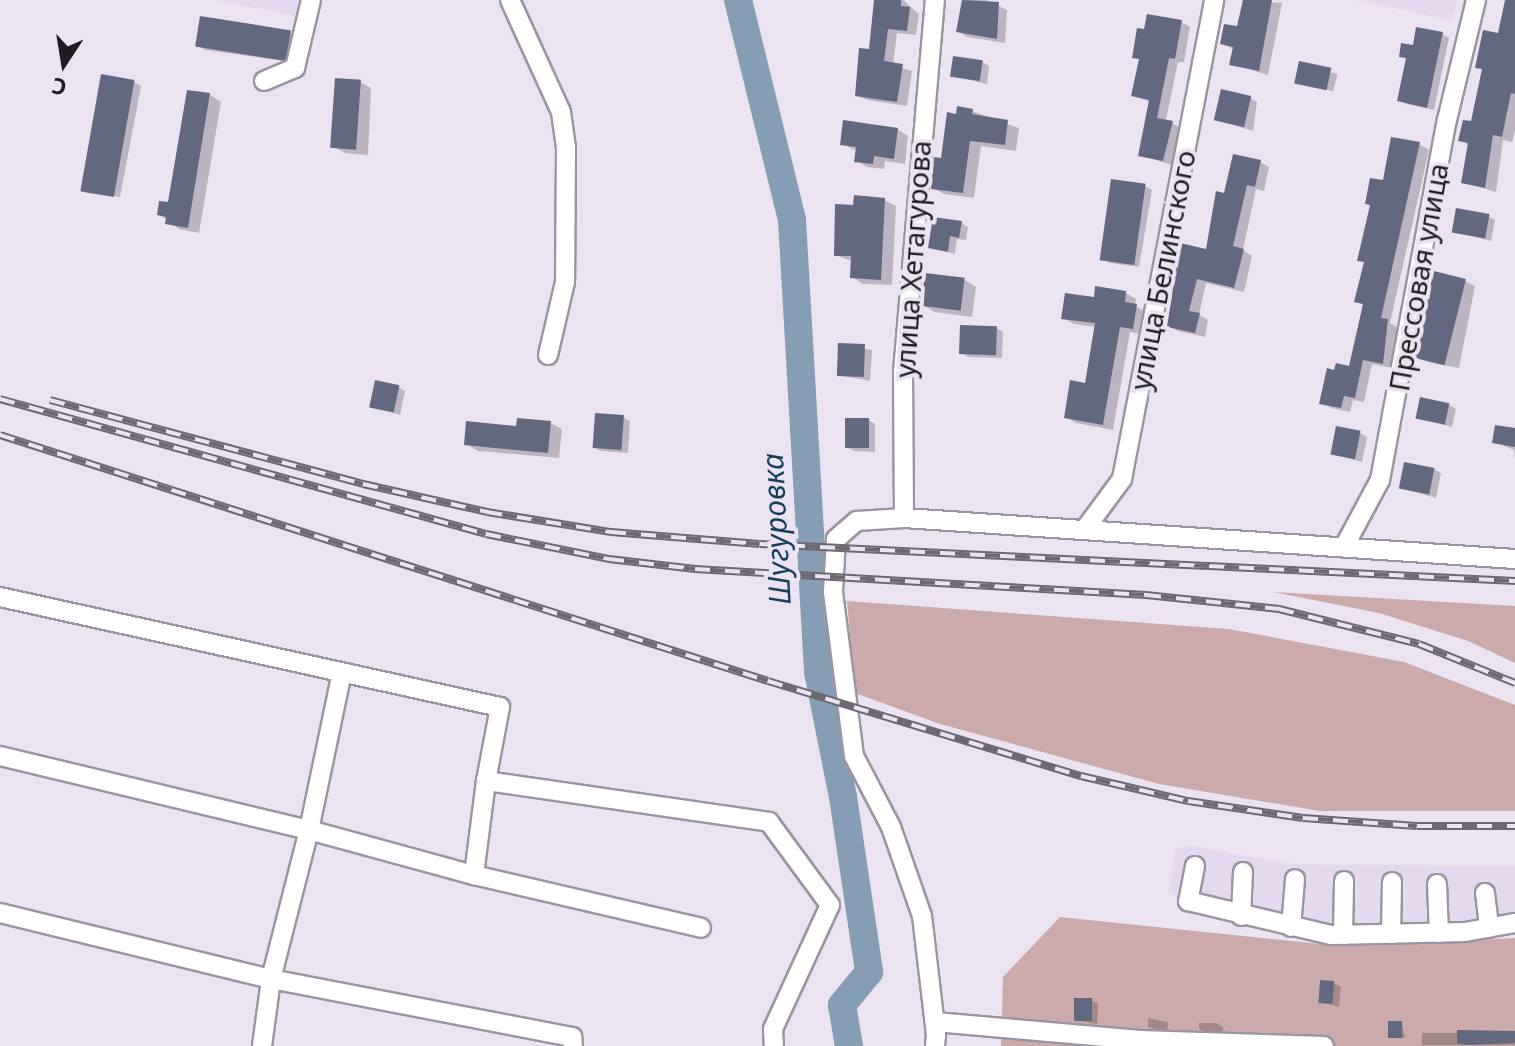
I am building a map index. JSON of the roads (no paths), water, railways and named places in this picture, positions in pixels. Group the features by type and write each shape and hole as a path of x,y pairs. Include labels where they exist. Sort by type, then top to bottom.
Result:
{"street":[{"path":"264,81 295,68 311,0"},
{"path":"510,0 561,112 566,148 565,282 548,355"},
{"name":"улица Хетагурова","path":"904,518 903,372 935,0"},
{"name":"улица Белинского","path":"1085,529 1122,479 1214,0"},
{"name":"Прессовая улица","path":"1344,547 1380,480 1447,120 1476,0"},
{"path":"935,1046 922,916 891,827 854,756 833,592 836,539 857,521 904,518 1515,559"},
{"path":"0,597 500,707 486,781 474,875"},
{"path":"262,1046 271,979 309,830 342,672"},
{"path":"0,756 309,830 474,875 701,928"},
{"path":"486,781 769,822 830,905 773,1029 774,1046"},
{"path":"1195,866 1188,901 1291,927 1343,935 1439,933 1515,923"},
{"path":"1241,916 1243,872"},
{"path":"1291,927 1295,879"},
{"path":"1343,935 1344,881"},
{"path":"1391,934 1392,882"},
{"path":"1437,884 1439,933"},
{"path":"1485,893 1489,928"},
{"path":"0,913 271,979 572,1037 573,1046"},
{"path":"935,1022 1026,1038 1324,1046"}],"waterway":[{"name":"Шугуровка","path":"738,0 792,220 818,672 843,797 869,972 842,1005 849,1046"}],"railway":[{"path":"0,399 486,534 609,559 695,569 1146,595 1279,609 1419,644 1515,683"},
{"path":"50,400 363,484 487,512 611,532 760,544 1515,581"},
{"path":"0,435 768,681 1081,776 1188,801 1303,818 1417,826 1515,826"}]}
